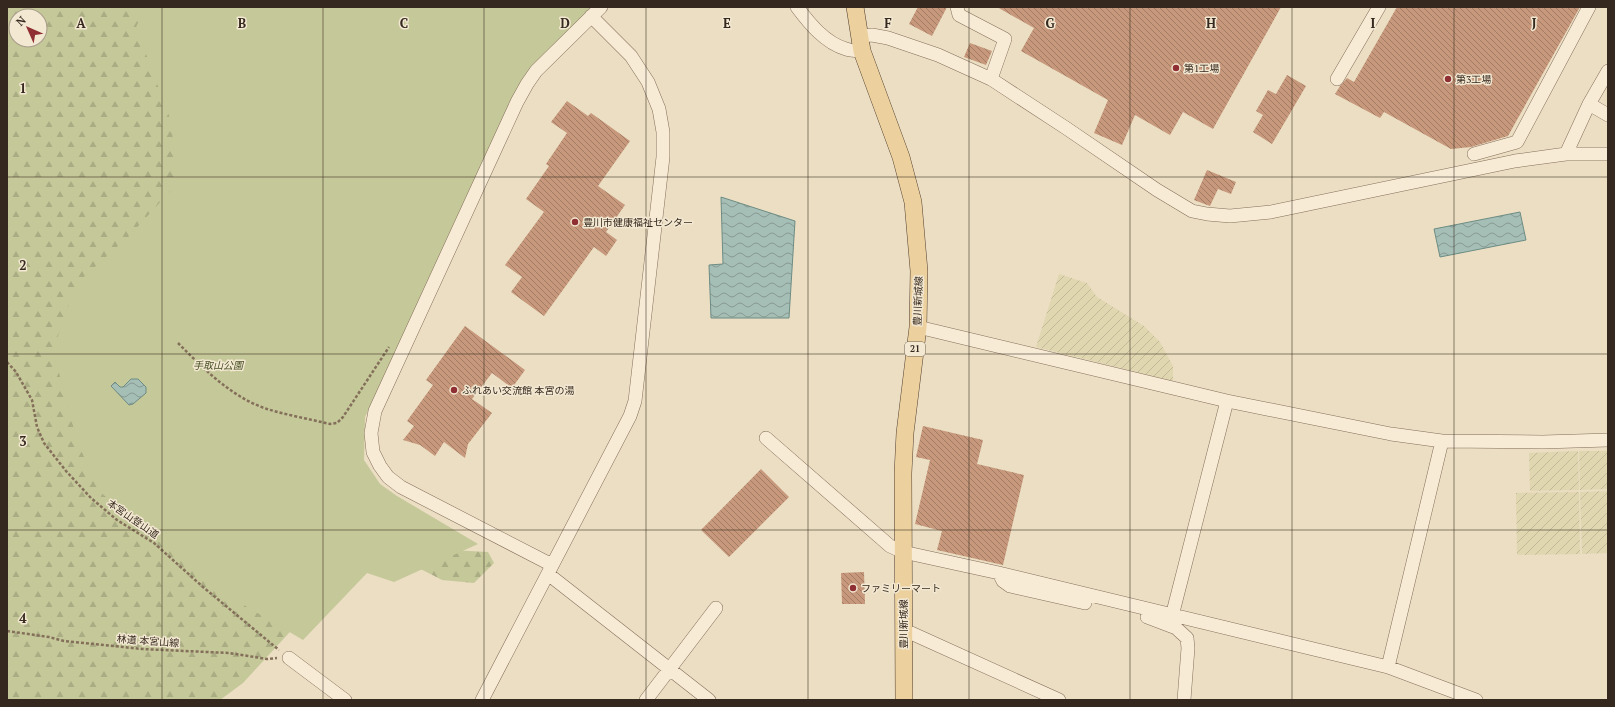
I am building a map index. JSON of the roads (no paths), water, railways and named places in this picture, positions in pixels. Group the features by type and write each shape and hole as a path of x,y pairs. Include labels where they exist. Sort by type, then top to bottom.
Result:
{"main road":[{"name":"豊川新城線","path":"854,7 860,43 901,157 913,202 919,271 918,327 905,433 903,473 904,700"}],"street":[{"path":"601,7 536,71 517,102 405,349 375,411 371,433 373,452 380,466 388,477 401,487 550,569 669,670 709,700"},
{"path":"797,7 810,24 832,42 846,50 872,35 888,38 938,55 991,79 1157,190 1192,211 1207,214 1230,216 1271,212 1507,162 1566,154 1608,154"},
{"path":"957,7 959,15 1005,39 991,79"},
{"path":"1337,79 1379,7"},
{"path":"1474,154 1517,142 1589,7"},
{"path":"482,700 630,416 635,401 663,157 663,132 659,109 648,82 631,56 591,16"},
{"path":"1566,154 1589,104 1608,71"},
{"path":"1589,104 1608,115"},
{"path":"918,327 1227,401 1391,434 1442,441 1608,440"},
{"path":"1172,616 1227,401"},
{"path":"766,438 890,546 903,552 999,573 1388,667 1476,700"},
{"path":"1388,667 1442,441"},
{"path":"999,573 1003,581 1010,586 1154,619 1176,628 1187,638 1188,648 1184,700"},
{"path":"646,700 716,608"},
{"path":"903,633 911,633 1031,694 1059,700"},
{"path":"289,658 345,700"}],"water":[{"path":"721,197 795,221 789,318 711,318 709,265 723,264"},
{"path":"1520,212 1526,240 1440,257 1434,229"},
{"path":"131,379 138,379 146,387 146,393 133,404 129,405 111,386 115,382 120,387 123,387"}],"place":[{"name":"第1工場","path":"1176,68"},
{"name":"第3工場","path":"1448,79"},
{"name":"豊川市健康福祉センター","path":"575,222"},
{"name":"ふれあい交流館 本宮の湯","path":"454,390"},
{"name":"ファミリーマート","path":"853,588"}],"park label":[{"name":"手取山公園","path":"218,365"}]}
